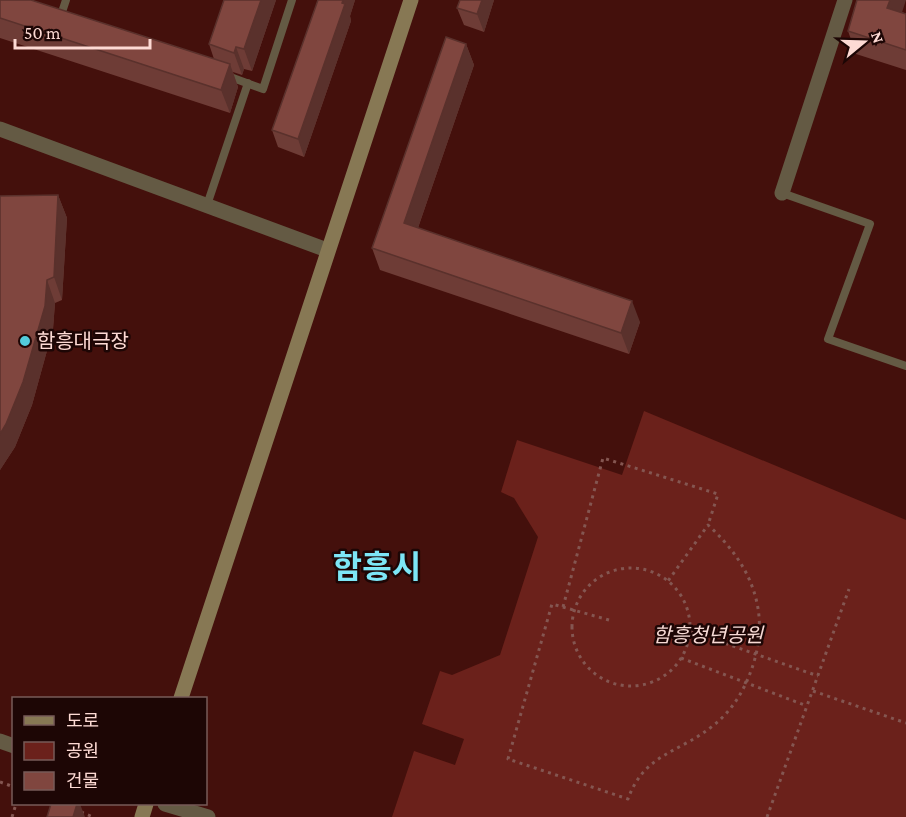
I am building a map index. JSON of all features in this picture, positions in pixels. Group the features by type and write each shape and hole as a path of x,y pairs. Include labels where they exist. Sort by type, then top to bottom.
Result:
{"street":[{"path":"182,697 411,0"},
{"path":"782,193 845,0"},
{"path":"0,129 327,250"},
{"path":"168,805 208,817"}],"lane":[{"path":"66,0 60,18 71,21"},
{"path":"214,72 263,89 292,0"},
{"path":"207,205 248,83"},
{"path":"782,193 870,224 828,339 906,366"}],"path":[{"path":"563,607 603,458 718,494 708,525 668,581"},
{"path":"609,620 552,604 508,759 628,799 640,773 715,724 729,711 746,683 760,645 760,616 750,581 732,550 708,525"},
{"path":"642,568 668,581 686,607 690,631 681,658 667,674 645,684 620,685 609,681 588,667 575,646 572,634 574,610 579,598 595,580 617,569 642,568"},
{"path":"767,817 849,589"},
{"path":"690,631 818,676"},
{"path":"681,658 807,706"},
{"path":"813,691 906,723"},
{"path":"75,810 93,817"}],"green space":[{"name":"함흥청년공원","path":"644,411 906,520 906,817 392,817 414,751 455,765 464,739 422,724 440,671 452,675 500,655 538,537 514,498 501,492 517,440 622,475"}],"building":[{"path":"0,0 31,0 230,64 221,90 0,18"},
{"path":"224,0 261,0 244,49 236,47 234,53 209,44"},
{"path":"318,0 343,0 342,3 345,4 298,139 272,130"},
{"path":"460,0 482,0 477,14 457,8"},
{"path":"857,0 890,0 887,8 906,14 906,50 848,31"},
{"path":"446,37 466,44 404,223 632,301 621,333 372,248"},
{"name":"함흥대극장","path":"58,195 54,277 47,280 45,306 23,382 0,434 0,196"},
{"path":"51,805 77,805 73,817 47,817"}],"place":[{"name":"함흥대극장","path":"25,341"}],"district":[{"name":"함흥시","path":"377,567"}]}
